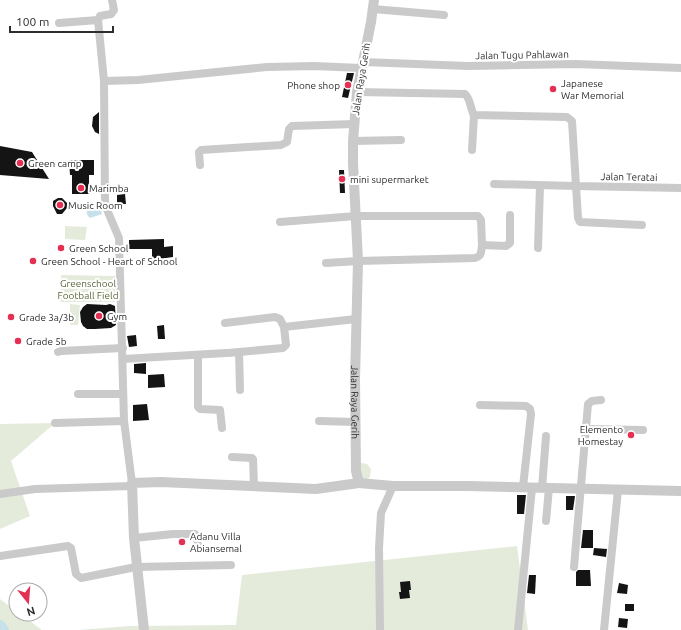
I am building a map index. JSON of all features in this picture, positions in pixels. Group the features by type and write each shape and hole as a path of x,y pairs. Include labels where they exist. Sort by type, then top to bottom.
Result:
{"street":[{"path":"112,0 113,13 100,16 98,20 104,81 105,205 119,238 124,421 132,484 136,567 144,630"},
{"path":"374,4 444,15"},
{"name":"Jalan Raya Gerih","path":"359,483 356,471 356,319 358,260 353,140 357,92 374,4"},
{"path":"60,23 98,20"},
{"name":"Jalan Tugu Pahlawan","path":"104,81 144,79 267,66 468,66 576,64 681,68"},
{"path":"357,92 465,94 468,97 474,115 472,150"},
{"path":"474,115 570,118 572,121 578,218 580,222 642,225"},
{"path":"200,165 199,152 201,150 281,145 287,142 288,129 292,126 354,124"},
{"path":"353,140 401,140"},
{"name":"Jalan Teratai","path":"494,184 681,188"},
{"path":"538,248 540,186"},
{"path":"482,245 509,245 510,215"},
{"path":"280,222 356,216 478,216 481,220 482,245 480,256 475,258 358,260 326,263"},
{"path":"123,359 285,348 284,327 280,319 275,317 225,322"},
{"path":"284,327 356,319"},
{"path":"58,352 123,348"},
{"path":"239,352 240,390"},
{"path":"198,355 198,407 200,409 220,410 222,428"},
{"path":"78,394 123,394"},
{"path":"574,567 588,404 592,401 601,400"},
{"path":"480,405 526,406 530,409 537,488 546,521"},
{"path":"55,423 124,421"},
{"path":"320,421 356,422"},
{"path":"586,429 643,430"},
{"path":"518,630 537,488 546,436"},
{"path":"232,457 253,459 254,486"},
{"path":"0,494 35,489 161,482 316,489 359,483 393,486 681,491"},
{"path":"380,630 379,548 381,513 393,486"},
{"path":"604,630 618,490"},
{"path":"134,538 158,535 195,534 197,536 198,547"},
{"path":"0,556 68,546 71,548 76,574 81,578 136,567 231,566"}],"green space":[{"path":"65,226 87,227 85,240 65,239"},
{"name":"Greenschool Football Field","path":"61,275 115,276 115,302 61,302"},
{"path":"70,304 80,305 78,325 70,325"},
{"path":"55,423 11,461 30,516 0,529 0,424"},
{"path":"361,463 367,464 371,469 370,477 365,481 354,468"},
{"path":"517,546 528,630 78,630 130,626 236,625 242,575"},
{"path":"0,599 8,605 8,622 31,622 42,630 0,630"}],"water":[{"path":"88,207 101,210 102,214 90,218 87,213"}],"building":[{"name":"Phone shop","path":"347,73 354,73 348,98 342,97"},
{"path":"99,112 99,134 95,132 92,126 93,117"},
{"name":"Green camp","path":"0,146 32,152 49,179 0,175"},
{"path":"69,160 94,160 94,175 89,175 89,194 72,194 72,175 70,175"},
{"name":"mini supermarket","path":"339,170 344,170 345,193 340,193"},
{"path":"125,194 126,204 117,204 117,195"},
{"name":"Music Room","path":"58,198 62,198 68,204 67,208 62,214 57,214 53,206 53,201"},
{"path":"164,239 164,247 173,246 173,257 152,260 152,249 129,249 129,240"},
{"name":"Gym","path":"87,304 110,304 115,306 116,325 111,328 87,329 81,322 80,312"},
{"path":"164,325 165,339 158,339 157,326"},
{"path":"136,335 137,346 129,347 127,336"},
{"path":"146,363 146,374 134,373 134,364"},
{"path":"164,374 165,387 148,388 148,375"},
{"path":"147,404 149,420 133,421 133,405"},
{"path":"517,495 526,495 524,514 517,514"},
{"path":"566,496 575,496 573,510 566,510"},
{"path":"583,530 593,530 593,548 581,548"},
{"path":"594,548 607,549 606,557 593,555"},
{"path":"578,570 590,570 591,586 576,586 576,572"},
{"path":"529,575 536,575 535,594 527,593"},
{"path":"410,581 410,598 400,599 400,582"},
{"path":"619,583 628,585 627,594 617,593"},
{"path":"625,604 634,604 634,611 625,611"},
{"path":"619,618 628,619 627,628 618,627"}],"waterway":[{"path":"0,626 3,630"}],"place":[{"name":"Phone shop","path":"348,85"},
{"name":"Japanese War Memorial","path":"553,89"},
{"name":"Green camp","path":"20,163"},
{"name":"mini supermarket","path":"342,179"},
{"name":"Marimba","path":"81,188"},
{"name":"Music Room","path":"60,205"},
{"name":"Green School","path":"61,248"},
{"name":"Green School - Heart of School","path":"33,261"},
{"name":"Gym","path":"99,316"},
{"name":"Grade 3a/3b","path":"11,317"},
{"name":"Grade 5b","path":"18,341"},
{"name":"Elemento Homestay","path":"631,435"},
{"name":"Adanu Villa Abiansemal","path":"182,542"}]}
